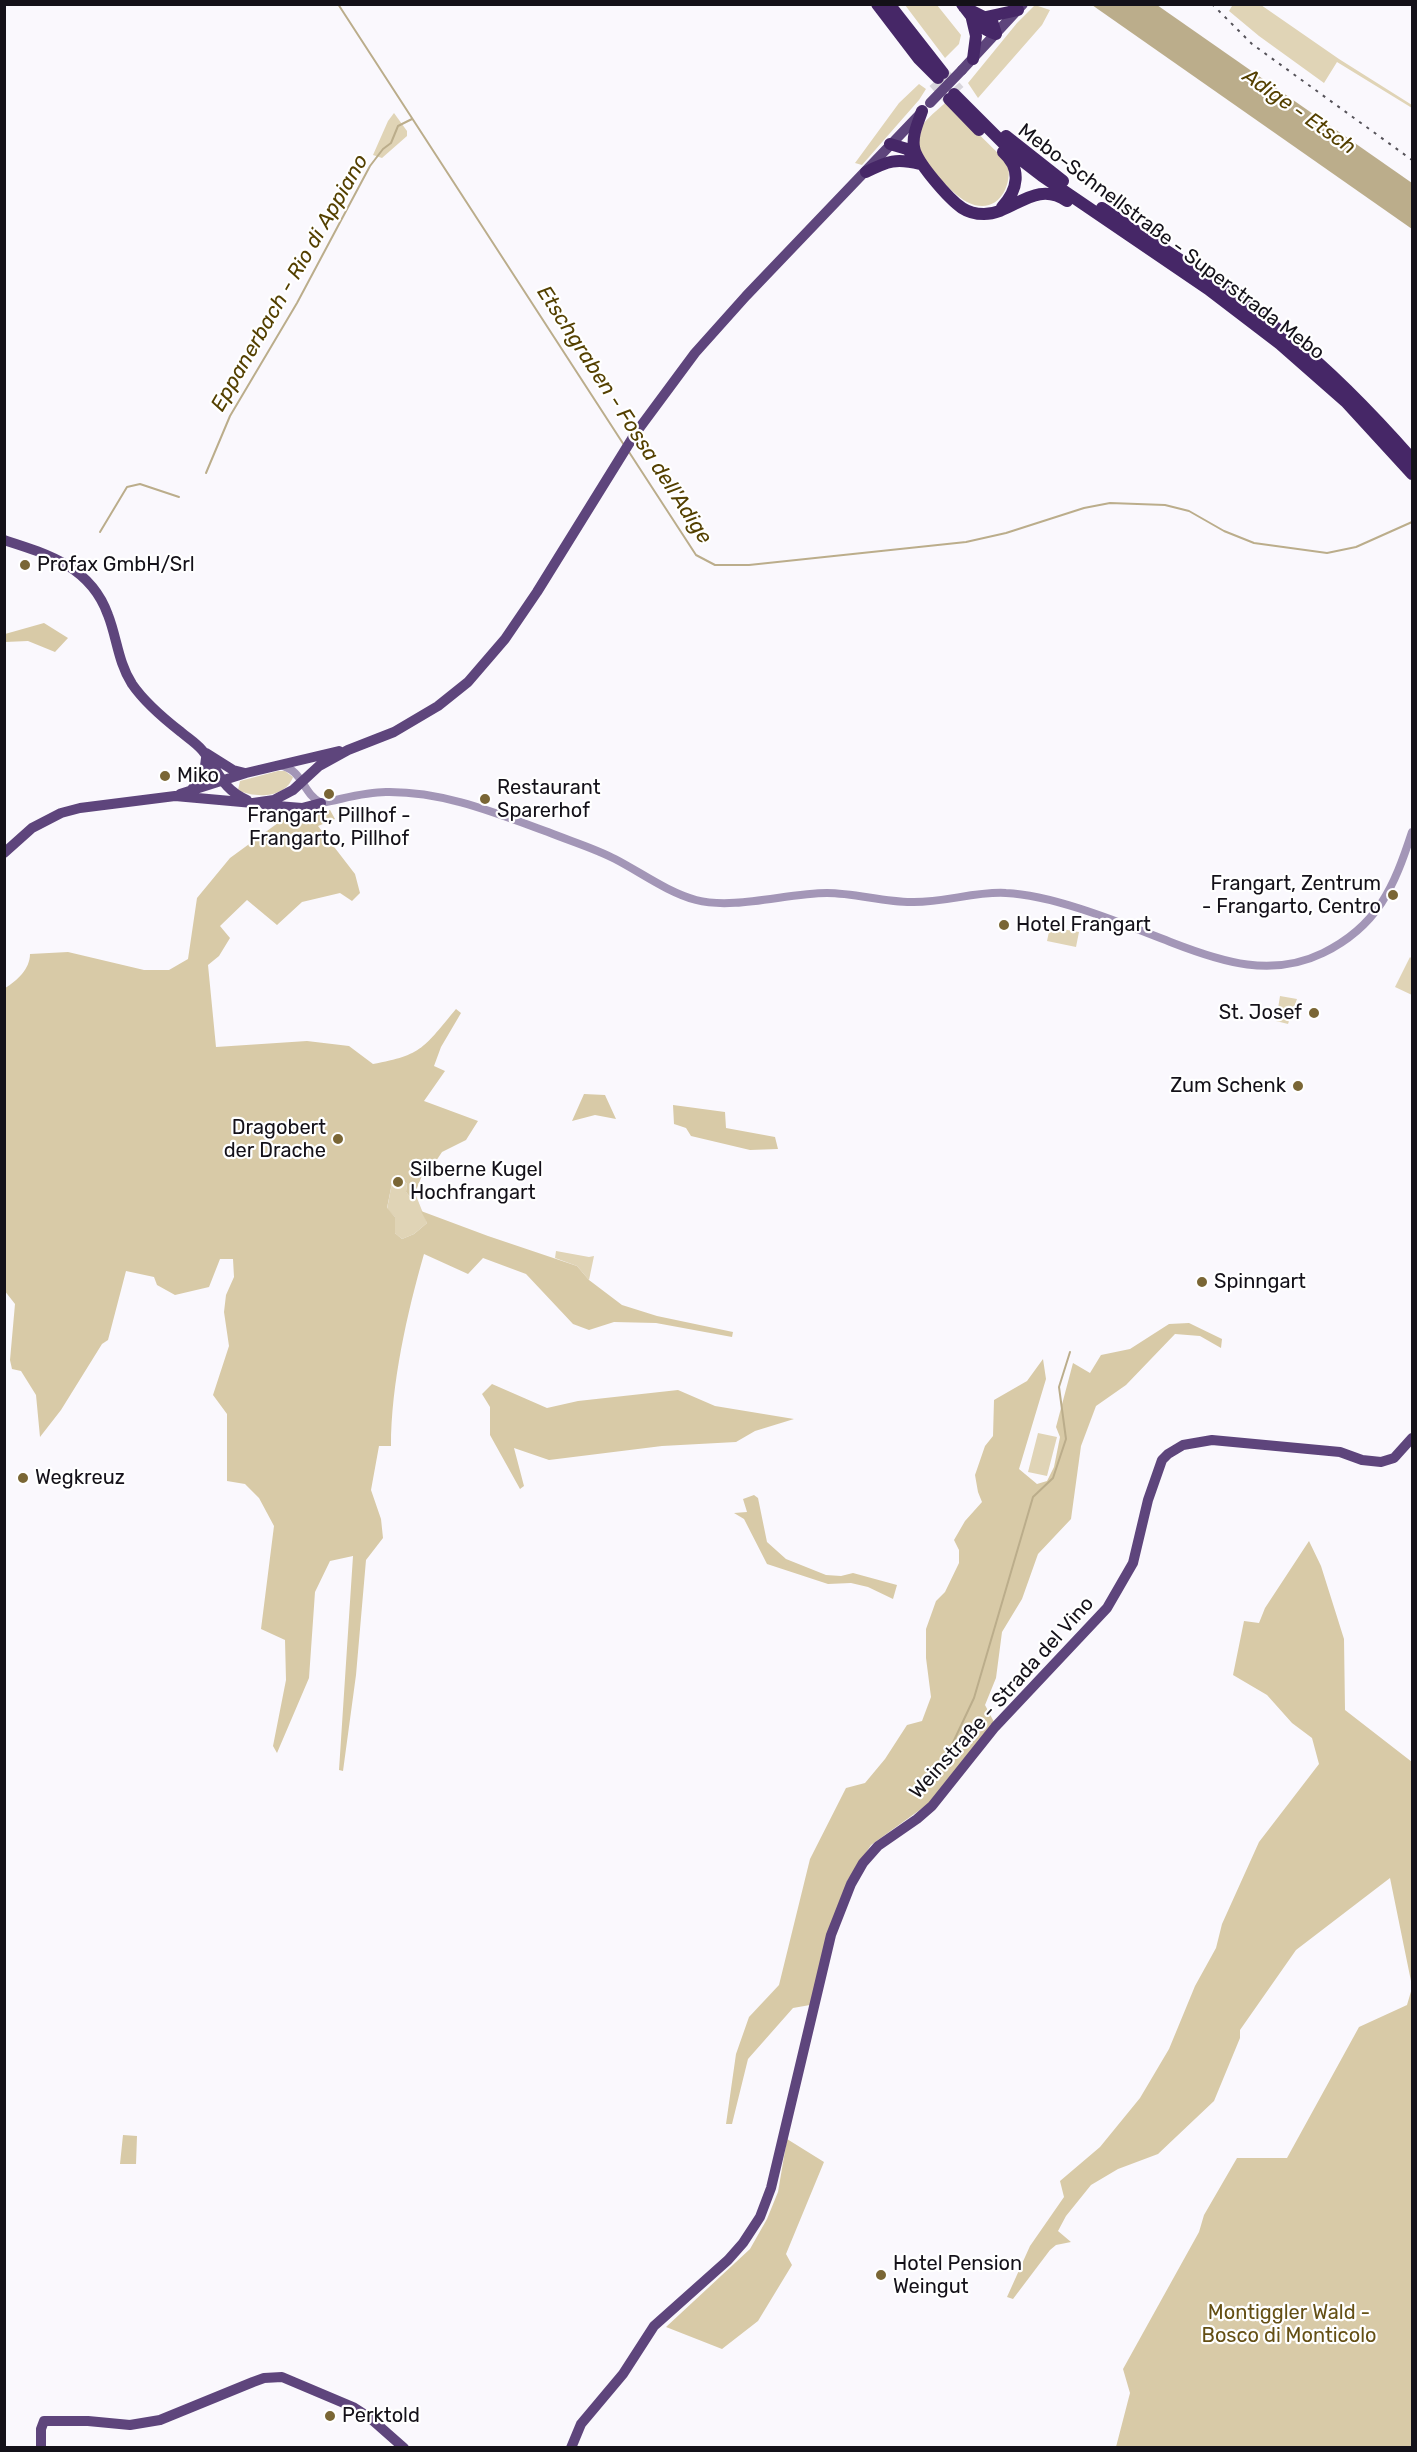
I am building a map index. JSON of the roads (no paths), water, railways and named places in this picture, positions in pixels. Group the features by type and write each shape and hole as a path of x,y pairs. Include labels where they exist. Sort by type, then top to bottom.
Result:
{"highway":[{"path":"877,4 918,59 938,75"},
{"path":"888,4 938,75"},
{"path":"894,4 929,49 938,75"},
{"path":"963,6 986,17 995,25 996,34 985,30 972,19 963,6"},
{"path":"986,17 1021,7"},
{"path":"972,19 976,36 973,59"},
{"path":"954,95 1013,163 1016,171 1015,186 999,210"},
{"name":"Mebo-Schnellstraße - Superstrada Mebo","path":"954,95 983,115 1033,159 1253,311 1320,364 1413,459"},
{"name":"Mebo-Schnellstraße - Superstrada Mebo","path":"954,95 1016,156 1042,176 1260,328 1313,370 1413,474"},
{"path":"915,162 914,141 926,107"},
{"path":"890,144 896,155 915,162 962,208 985,214 1031,196 1052,195 1063,198 1183,278 1197,283"},
{"path":"866,172 885,162 915,162"},
{"path":"1114,217 1135,223 1200,264"},
{"path":"1258,305 1312,350 1320,364"}],"main road":[{"path":"4,853 32,828 62,813 96,805 176,796 256,802 285,796 318,766 348,750 394,732 438,706 468,682 505,639 537,592 635,434 695,352 1021,7"},
{"path":"4,540 50,555 82,576 99,596 108,615 118,657 140,696 205,754 227,783 263,805 294,808 321,803"},
{"path":"176,796 192,789 227,783 246,773 348,750"},
{"path":"205,754 226,766 246,773"},
{"path":"192,789 204,774 205,754"},
{"name":"Weinstraße - Strada del Vino","path":"571,2448 581,2424 623,2374 654,2326 728,2260 753,2231 760,2217 771,2188 831,1935 851,1884 863,1863 885,1841 918,1819 932,1806 995,1727 1107,1608 1133,1563 1148,1500 1162,1460 1183,1445 1212,1440 1340,1452 1362,1460 1381,1462 1394,1458 1413,1438"},
{"path":"41,2448 42,2424 52,2420 130,2425 160,2420 253,2382 273,2377 282,2378 353,2407 370,2418 404,2448"}],"street":[{"path":"279,765 295,771 308,792 321,803 360,794 385,792 444,798 502,815 613,858 669,890 695,900 718,904 828,893 912,902 960,899 996,892 1022,894 1056,902 1216,959 1260,967 1277,966 1314,957 1342,943 1365,926 1389,894 1413,832"}],"water":[{"name":"Adige - Etsch","path":"1092,5 1157,5 1412,183 1412,229"}],"waterway":[{"name":"Etschgraben - Fossa dell'Adige","path":"338,4 624,445"},
{"name":"Eppanerbach - Rio di Appiano","path":"206,473 230,416 297,303 370,166 383,149 391,143 398,126 412,119"},
{"name":"Etschgraben - Fossa dell'Adige","path":"629,452 696,555 715,565 749,565 966,542 1006,533 1084,508 1110,503 1165,505 1189,511 1224,531 1254,543 1327,553 1356,547 1412,522"},
{"name":"Eppanerbach - Rio di Appiano","path":"100,532 127,487 140,484 179,497"},
{"path":"949,1751 974,1698 1033,1497 1053,1478 1066,1439 1059,1387 1070,1352"}],"tunnel":[{"path":"943,73 959,91"},
{"path":"934,82 949,99"}],"railway":[{"path":"1212,4 1252,44 1412,160"}],"place":[{"name":"Profax GmbH/Srl","path":"25,565"},
{"name":"Miko","path":"165,776"},
{"name":"Frangart, Pillhof - Frangarto, Pillhof","path":"329,794"},
{"name":"Restaurant Sparerhof","path":"485,799"},
{"name":"Frangart, Zentrum - Frangarto, Centro","path":"1393,895"},
{"name":"Hotel Frangart","path":"1004,925"},
{"name":"St. Josef","path":"1314,1013"},
{"name":"Zum Schenk","path":"1298,1086"},
{"name":"Dragobert der Drache","path":"338,1139"},
{"name":"Silberne Kugel Hochfrangart","path":"398,1182"},
{"name":"Spinngart","path":"1202,1282"},
{"name":"Wegkreuz","path":"23,1478"},
{"name":"Hotel Pension Weingut","path":"881,2275"},
{"name":"Perktold","path":"330,2416"}],"park label":[{"name":"Montiggler Wald - Bosco di Monticolo","path":"1289,2324"}]}
